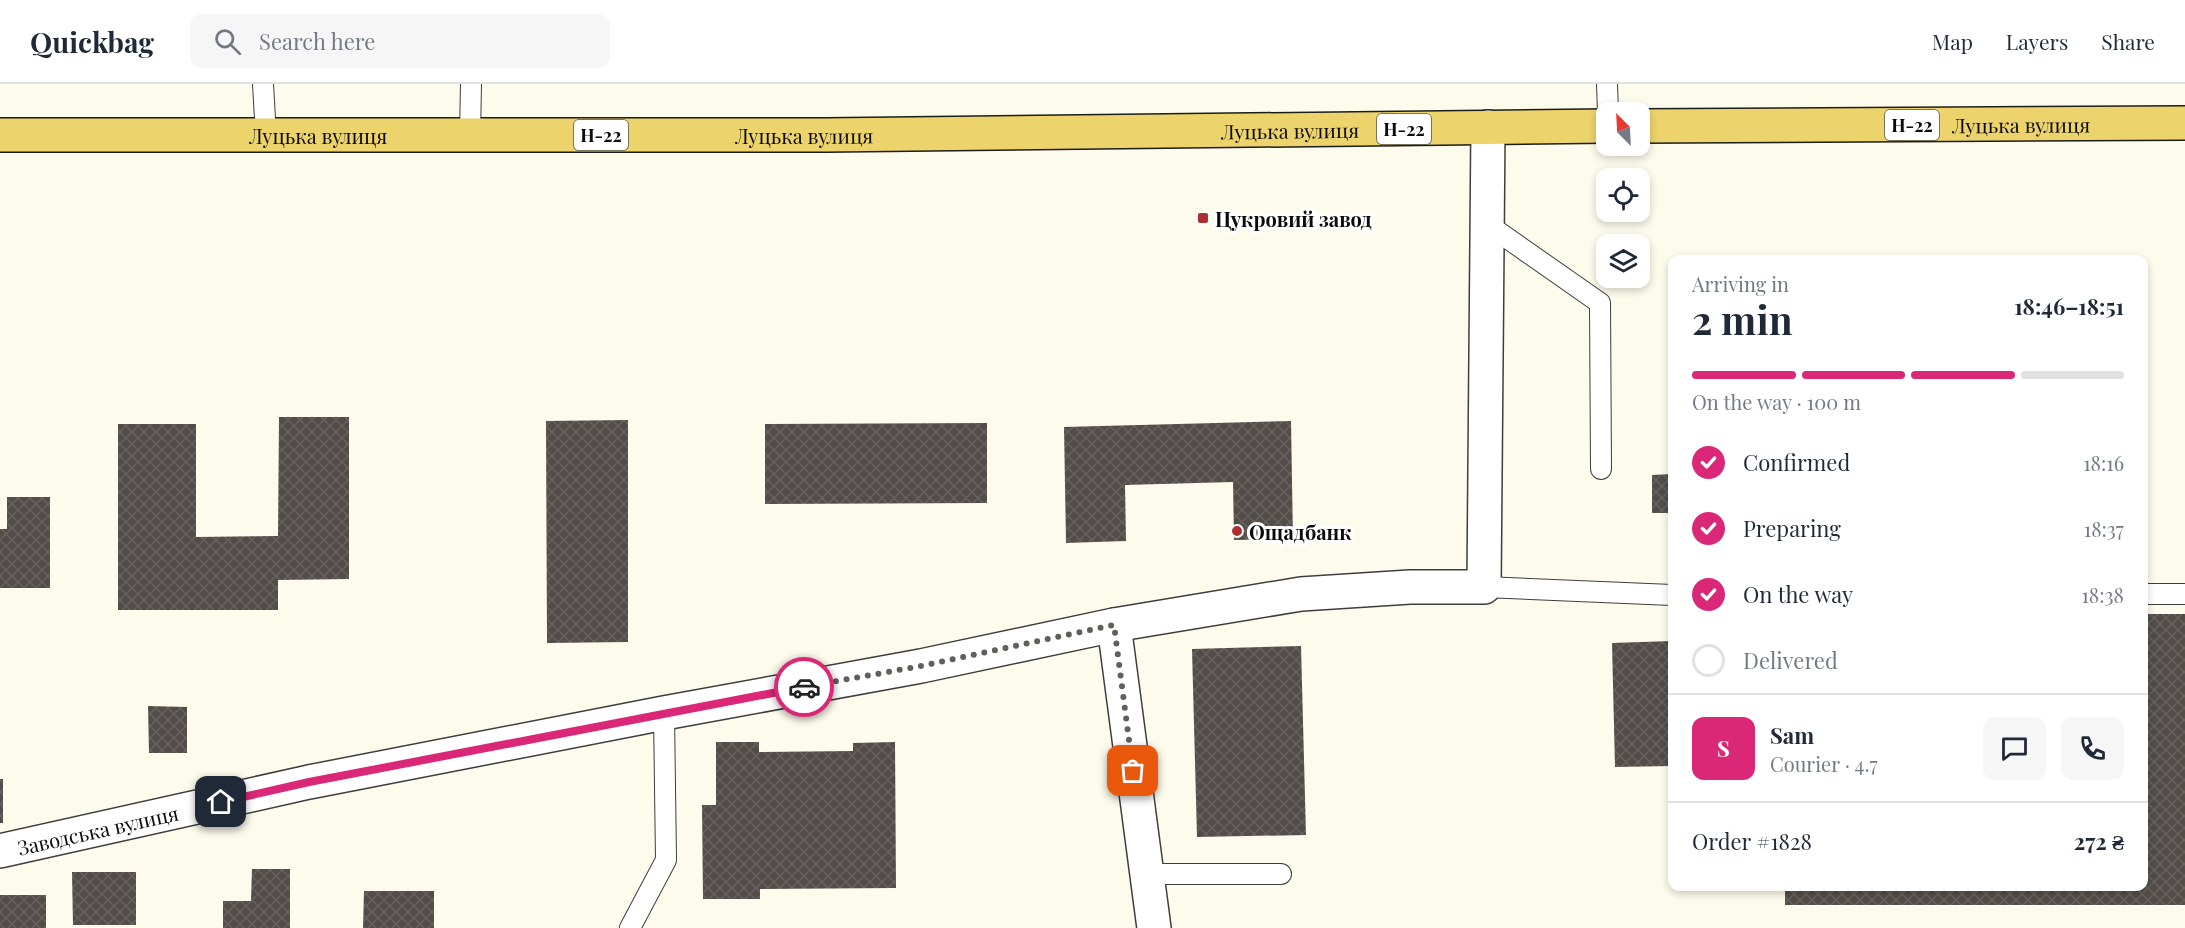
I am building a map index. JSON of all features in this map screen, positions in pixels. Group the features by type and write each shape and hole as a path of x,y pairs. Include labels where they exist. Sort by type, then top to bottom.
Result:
{"main road":[{"name":"Луцька вулиця","path":"1650,126 2185,123"},
{"name":"Луцька вулиця","path":"0,135 849,135 1596,126"}],"street":[{"path":"1484,587 1488,127"},
{"name":"Заводська вулиця","path":"0,851 309,782 921,666 1114,625 1301,594 1410,587 1484,587"},
{"path":"1114,625 1154,928"}],"lane":[{"path":"263,84 266,135"},
{"path":"470,135 471,84"},
{"path":"1607,84 1608,102"},
{"path":"1487,224 1600,303 1601,469"},
{"path":"1484,587 1668,595"},
{"path":"2148,594 2185,594"},
{"path":"630,928 666,860 664,713"},
{"path":"1147,874 1281,874"}],"building":[{"path":"279,417 349,417 349,579 278,580 278,610 118,610 118,424 196,424 196,537 278,536"},
{"path":"628,420 628,642 547,643 546,421"},
{"path":"1291,421 1293,539 1234,540 1233,482 1125,485 1126,541 1066,543 1064,427"},
{"path":"987,423 987,503 765,504 765,424"},
{"path":"1668,474 1668,513 1652,513 1652,475"},
{"path":"7,497 50,497 50,588 0,588 0,529 7,529"},
{"path":"2148,614 2185,614 2185,905 1785,905 1785,891 2148,891"},
{"path":"1668,641 1668,766 1615,767 1612,643"},
{"path":"1301,646 1306,835 1197,837 1192,649"},
{"path":"148,706 187,707 187,753 149,753"},
{"path":"716,742 759,742 759,752 853,751 853,743 895,742 896,888 760,889 760,899 703,899 702,805 716,805"},
{"path":"0,779 3,779 3,823 0,823"},
{"path":"252,869 290,869 290,928 223,928 223,901 251,901"},
{"path":"72,872 136,872 136,925 73,925"},
{"path":"364,891 434,891 434,928 363,928"},
{"path":"0,895 46,895 46,928 0,928"}],"way so far":[{"path":"804,687 921,666 1114,625 1133,771"}],"place":[{"name":"Цукровий завод","path":"1203,218"},
{"name":"Ощадбанк","path":"1237,531"}],"route":[{"path":"221,802 309,782 804,687"}]}
